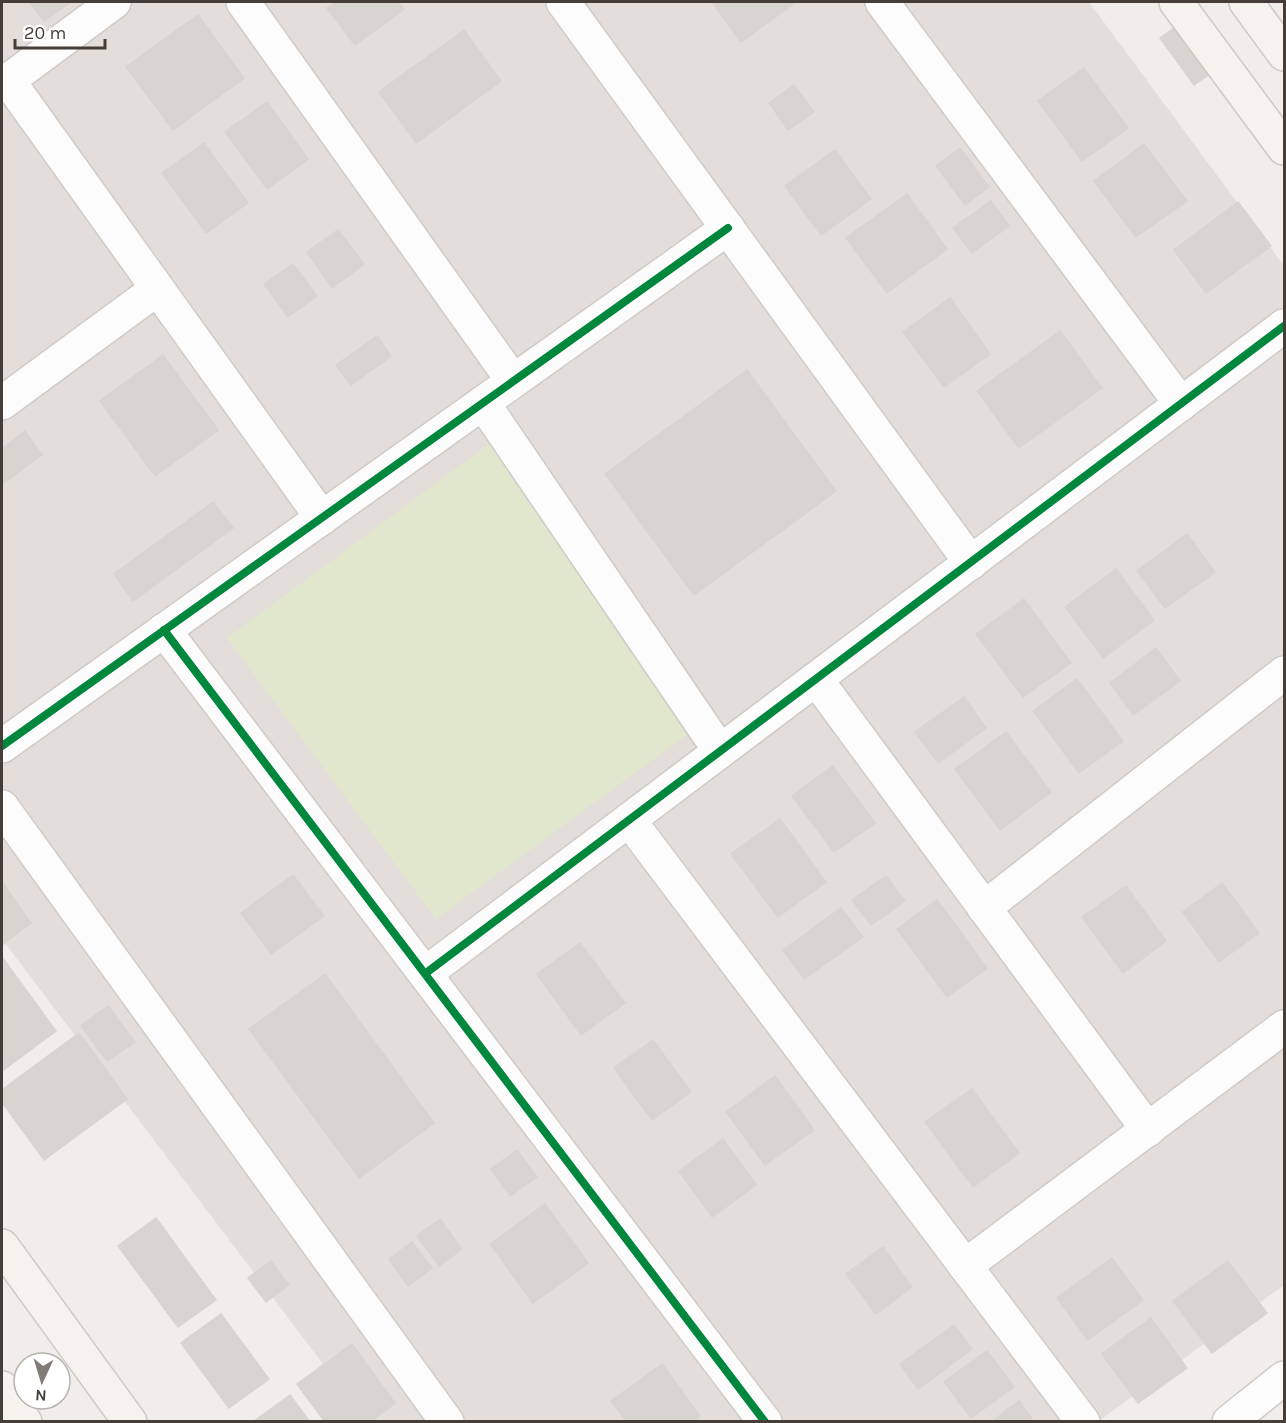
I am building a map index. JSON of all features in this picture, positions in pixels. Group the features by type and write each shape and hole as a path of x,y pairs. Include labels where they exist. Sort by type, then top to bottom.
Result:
{"main road":[{"path":"1176,2 1284,148"},
{"path":"1246,2 1284,54"},
{"path":"2,1246 130,1422"},
{"path":"2,1388 25,1422"}],"street":[{"path":"114,2 5,83 322,518"},
{"path":"243,2 513,381"},
{"path":"563,2 971,563"},
{"path":"882,2 1181,404"},
{"path":"2,746 728,228"},
{"path":"2,403 157,289"},
{"path":"426,973 1284,326"},
{"path":"483,403 720,751"},
{"path":"164,630 765,1422"},
{"path":"984,908 1284,673"},
{"path":"816,680 1148,1130"},
{"path":"2,807 447,1422"},
{"path":"629,820 1083,1422"},
{"path":"965,1266 1284,1027"},
{"path":"1228,1422 1284,1378"}],"shaded area":[{"path":"2,2 1089,2 1284,266 1284,1285 1099,1421 366,1421 2,939"}],"green space":[{"path":"489,444 699,726 436,919 227,638"}],"building":[{"path":"29,2 71,2 44,21"},
{"path":"337,2 398,2 404,9 355,45 327,8"},
{"path":"712,2 794,2 795,3 741,42"},
{"path":"198,15 244,78 173,130 126,67"},
{"path":"1177,26 1211,73 1194,85 1160,38"},
{"path":"464,30 501,81 416,143 379,92"},
{"path":"1084,68 1128,128 1082,161 1038,101"},
{"path":"794,85 814,112 788,130 769,103"},
{"path":"267,102 308,159 267,189 225,132"},
{"path":"204,143 248,203 206,233 162,173"},
{"path":"1144,144 1187,201 1136,237 1094,181"},
{"path":"960,148 989,187 965,205 936,166"},
{"path":"835,150 871,199 821,235 785,186"},
{"path":"907,194 947,249 887,293 846,238"},
{"path":"991,201 1009,226 972,253 953,228"},
{"path":"1238,202 1271,246 1206,293 1174,250"},
{"path":"338,230 364,264 332,288 307,252"},
{"path":"293,264 317,296 288,317 264,284"},
{"path":"950,298 990,354 944,387 903,332"},
{"path":"1060,331 1102,388 1019,448 977,391"},
{"path":"377,336 391,356 351,385 336,365"},
{"path":"163,355 218,430 155,476 100,401"},
{"path":"747,370 836,491 694,595 605,474"},
{"path":"25,431 42,455 2,484 2,449"},
{"path":"213,502 233,528 133,601 114,574"},
{"path":"1187,534 1215,572 1165,608 1137,571"},
{"path":"1116,569 1154,620 1103,658 1065,607"},
{"path":"1024,599 1071,663 1023,697 976,634"},
{"path":"1156,648 1180,681 1133,715 1110,683"},
{"path":"1077,679 1123,741 1079,773 1033,711"},
{"path":"964,697 986,728 938,763 915,732"},
{"path":"1006,732 1051,792 1000,830 955,769"},
{"path":"833,766 875,823 834,852 792,796"},
{"path":"780,819 826,882 778,917 731,854"},
{"path":"293,875 324,916 271,954 241,913"},
{"path":"886,876 905,901 871,925 852,900"},
{"path":"2,882 31,923 2,945"},
{"path":"1222,883 1259,933 1219,962 1183,912"},
{"path":"1126,886 1166,941 1123,973 1082,917"},
{"path":"937,900 987,968 947,997 897,929"},
{"path":"841,908 863,937 804,979 783,950"},
{"path":"580,943 625,1003 581,1035 537,974"},
{"path":"2,957 56,1031 2,1071"},
{"path":"325,974 434,1123 359,1178 249,1029"},
{"path":"108,1006 135,1042 107,1061 81,1026"},
{"path":"79,1033 127,1099 44,1160 2,1102 2,1090"},
{"path":"653,1040 691,1092 652,1120 614,1068"},
{"path":"775,1076 814,1130 765,1165 726,1112"},
{"path":"972,1089 1019,1153 973,1187 925,1122"},
{"path":"723,1139 756,1185 712,1217 679,1171"},
{"path":"517,1150 537,1177 510,1196 491,1169"},
{"path":"545,1204 588,1263 533,1303 490,1244"},
{"path":"156,1218 216,1300 178,1327 118,1246"},
{"path":"440,1219 462,1249 439,1266 417,1236"},
{"path":"412,1242 432,1268 408,1286 389,1259"},
{"path":"883,1247 912,1287 876,1314 846,1274"},
{"path":"1112,1258 1143,1300 1088,1340 1057,1298"},
{"path":"271,1261 289,1285 266,1302 248,1278"},
{"path":"1228,1261 1267,1313 1212,1353 1173,1301"},
{"path":"221,1314 269,1379 229,1408 181,1343"},
{"path":"1151,1318 1187,1368 1138,1403 1102,1354"},
{"path":"954,1325 972,1349 918,1389 900,1364"},
{"path":"352,1344 395,1403 370,1422 325,1422 297,1384"},
{"path":"987,1351 1014,1387 971,1418 944,1382"},
{"path":"662,1364 700,1416 693,1422 627,1422 611,1401"},
{"path":"290,1395 310,1422 253,1422"},
{"path":"1019,1401 1034,1422 991,1422"}],"cycle path":[{"path":"2,746 728,228"},
{"path":"426,973 1284,326"},
{"path":"164,630 765,1422"}]}
